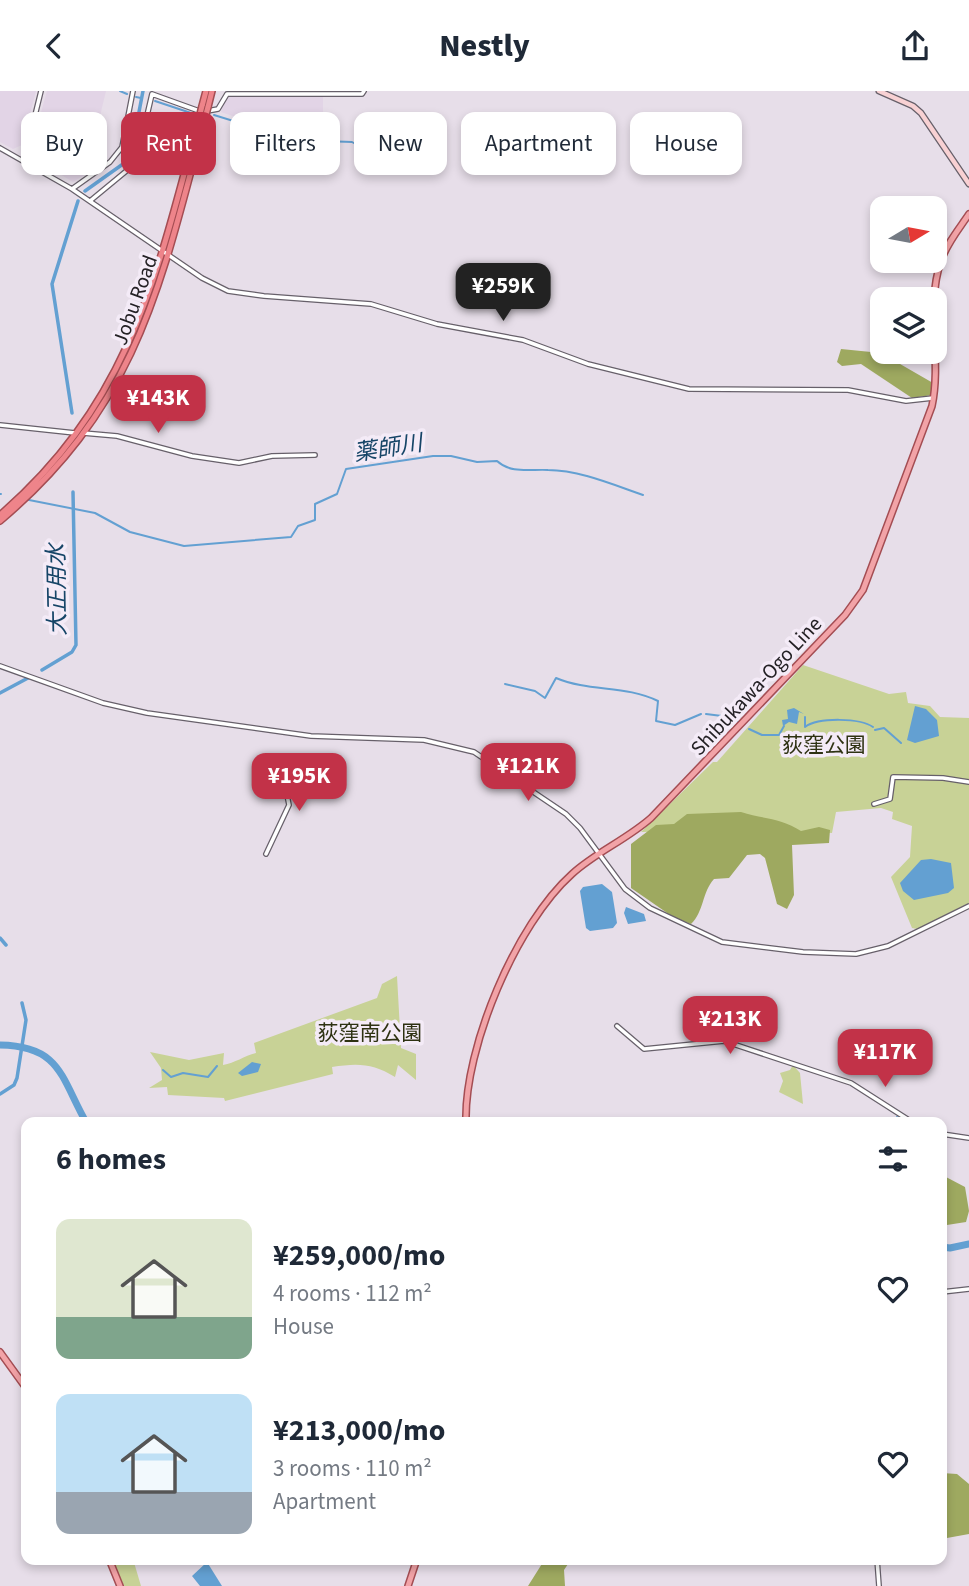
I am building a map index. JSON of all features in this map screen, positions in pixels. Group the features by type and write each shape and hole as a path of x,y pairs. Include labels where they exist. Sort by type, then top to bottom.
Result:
{"highway":[{"name":"Jobu Road","path":"0,521 85,433 129,360 144,329 201,122 206,91"},
{"name":"Jobu Road","path":"205,106 212,91"},
{"name":"Jobu Road","path":"25,496 77,433 128,349 166,252"},
{"name":"Jobu Road","path":"0,515 14,506"}],"main road":[{"path":"879,91 913,106 921,113 969,184"},
{"name":"Shibukawa-Ogo Line","path":"466,1117 471,1067 509,963 558,887 651,818 850,610 870,574 934,398 937,275 947,246 969,214"},
{"path":"0,1352 21,1381"},
{"path":"111,1565 120,1586"},
{"path":"408,1586 415,1565"}],"street":[{"path":"36,112 41,91"},
{"path":"72,189 110,162 122,146 133,91"},
{"path":"90,201 136,163 152,95 209,112 218,109 224,94 265,92 362,95 364,91"},
{"path":"0,148 21,159"},
{"path":"48,175 213,284 243,294 371,304 437,324 523,340 588,365 689,389 848,390 906,401 934,398"},
{"path":"0,425 117,436 192,456 239,463 277,456 315,455"},
{"path":"0,666 103,703 147,713 311,736 424,740 450,744 489,761 566,814 625,889 650,908 706,936 754,947 856,954 888,946 969,906"},
{"path":"266,854 289,805 282,764"},
{"path":"874,804 890,799 893,776 969,782"},
{"path":"617,1026 644,1049 719,1040 758,1052 861,1087 905,1117"},
{"path":"947,1135 969,1138"},
{"path":"947,1291 969,1289"},
{"path":"877,1565 879,1586"}],"shaded area":[{"path":"0,91 36,91 31,112 21,112 21,145 13,149 0,142"},
{"path":"47,91 106,91 101,112 41,112"},
{"path":"323,96 323,112 230,112 230,115 221,112 225,97"},
{"path":"61,175 84,175 73,182"}],"green space":[{"path":"841,349 870,352 870,364 900,364 933,383 932,395 912,398 861,364 842,366 837,362"},
{"name":"荻窪公園","path":"803,665 889,694 906,692 908,703 930,706 940,717 969,718 969,903 917,929 912,928 891,877 910,857 912,826 892,819 893,812 881,808 836,812 832,833 785,830 641,832 713,762 717,762"},
{"path":"741,812 779,821 801,831 819,827 830,830 829,843 792,845 794,895 787,909 777,904 765,858 760,854 747,855 729,878 714,879 691,924 673,917 631,888 631,844 656,825 674,824 687,814"},
{"name":"荻窪南公園","path":"397,976 401,1048 416,1054 416,1080 398,1065 395,1077 365,1065 349,1065 332,1067 333,1074 225,1101 224,1098 168,1095 167,1087 149,1088 162,1080 161,1068 150,1052 189,1060 224,1053 223,1065 227,1064 256,1053 254,1043 377,998 382,984"},
{"path":"793,1065 800,1073 803,1104 779,1092 783,1081 780,1073 790,1070"},
{"path":"947,1178 965,1187 969,1211 966,1222 947,1225"},
{"path":"947,1473 957,1474 969,1484 969,1534 947,1538"},
{"path":"115,1565 135,1565 141,1586 124,1586"},
{"path":"541,1565 567,1565 564,1570 565,1586 528,1586"}],"water":[{"path":"915,706 926,709 937,720 939,736 915,743 907,740"},
{"path":"794,708 804,714 799,712 797,724 789,722 783,726 782,720 788,719 787,710"},
{"path":"921,860 951,863 954,888 948,893 914,900 903,891 900,883"},
{"path":"602,884 612,892 617,923 613,928 590,931 586,928 580,891 583,887"},
{"path":"626,907 644,914 646,921 628,924 624,913"},
{"path":"252,1062 261,1064 258,1072 242,1076 238,1073"},
{"path":"204,1565 209,1565 222,1586 200,1586 192,1576"}],"waterway":[{"path":"120,91 127,94"},
{"name":"大正用水","path":"85,191 130,159 143,91"},
{"name":"大正用水","path":"136,97 141,98"},
{"path":"155,101 188,112"},
{"path":"216,116 295,140 354,143"},
{"name":"大正用水","path":"72,413 52,284 78,201"},
{"name":"薬師川","path":"24,499 95,513 130,532 184,546 291,537 298,526 315,520 315,504 337,494 346,469 433,456 451,456 477,462 497,461 515,469 572,473 643,495"},
{"name":"大正用水","path":"42,670 72,652 76,645 73,492"},
{"name":"大正用水","path":"0,693 28,678"},
{"path":"505,684 535,691 545,698 556,678 646,696 658,701 656,721 675,725 701,714"},
{"path":"706,714 730,717 739,722"},
{"path":"805,717 805,727 839,720 873,727"},
{"path":"749,729 762,735 779,735 784,726"},
{"path":"875,730 884,728 901,743"},
{"name":"大正用水","path":"0,938 6,945"},
{"name":"大正用水","path":"0,1094 14,1085 17,1078 26,1020 22,1003"},
{"path":"0,1045 36,1051 47,1058 64,1079 83,1117"},
{"path":"163,1070 171,1077 183,1073 208,1077 217,1066"},
{"path":"947,1248 969,1244"}]}
